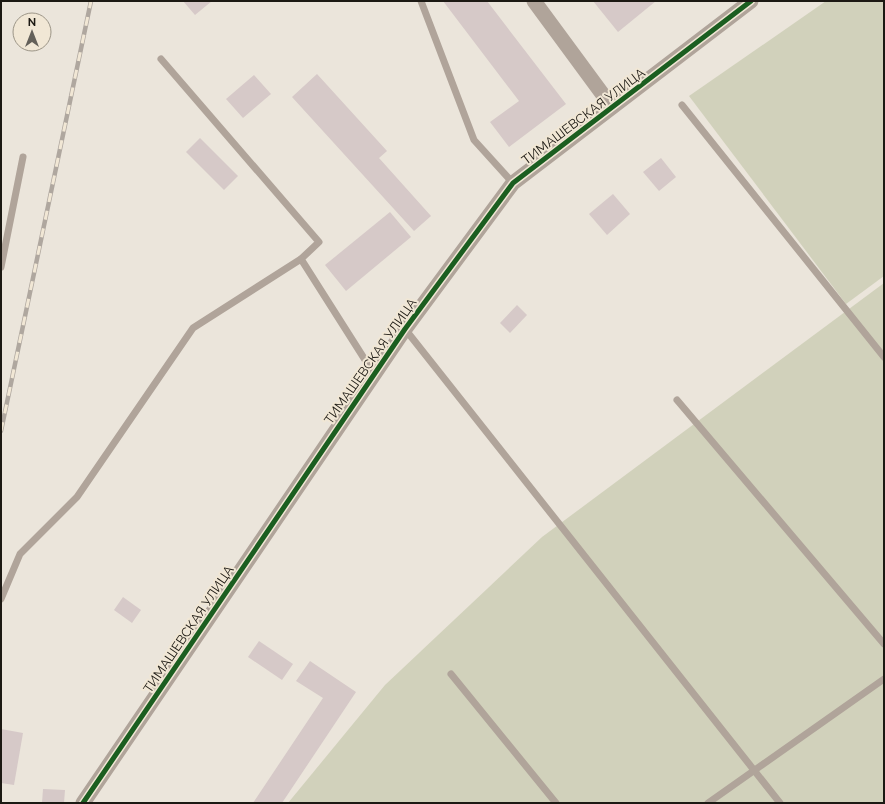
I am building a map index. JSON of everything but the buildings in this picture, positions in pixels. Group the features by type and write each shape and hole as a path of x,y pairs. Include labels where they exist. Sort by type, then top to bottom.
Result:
{"street":[{"name":"ТИМАШЕВСКАЯ УЛИЦА","path":"534,1 612,107"},
{"name":"ТИМАШЕВСКАЯ УЛИЦА","path":"83,803 405,329 513,183 751,1"}],"lane":[{"path":"421,1 474,140 513,183"},
{"path":"1,598 20,554 77,497 193,328 301,259 319,242 161,59"},
{"path":"682,105 884,357"},
{"path":"1,267 23,157"},
{"path":"301,259 374,374"},
{"path":"405,329 780,803"},
{"path":"677,400 884,644"},
{"path":"451,674 556,803"},
{"path":"708,803 884,678"}],"green space":[{"path":"826,1 884,1 884,276 846,304 689,96"},
{"path":"884,283 884,803 288,803 385,685 542,537"}],"railway":[{"path":"1,431 91,1"}],"cycle path":[{"path":"83,803 405,329 513,183 751,1"}]}
